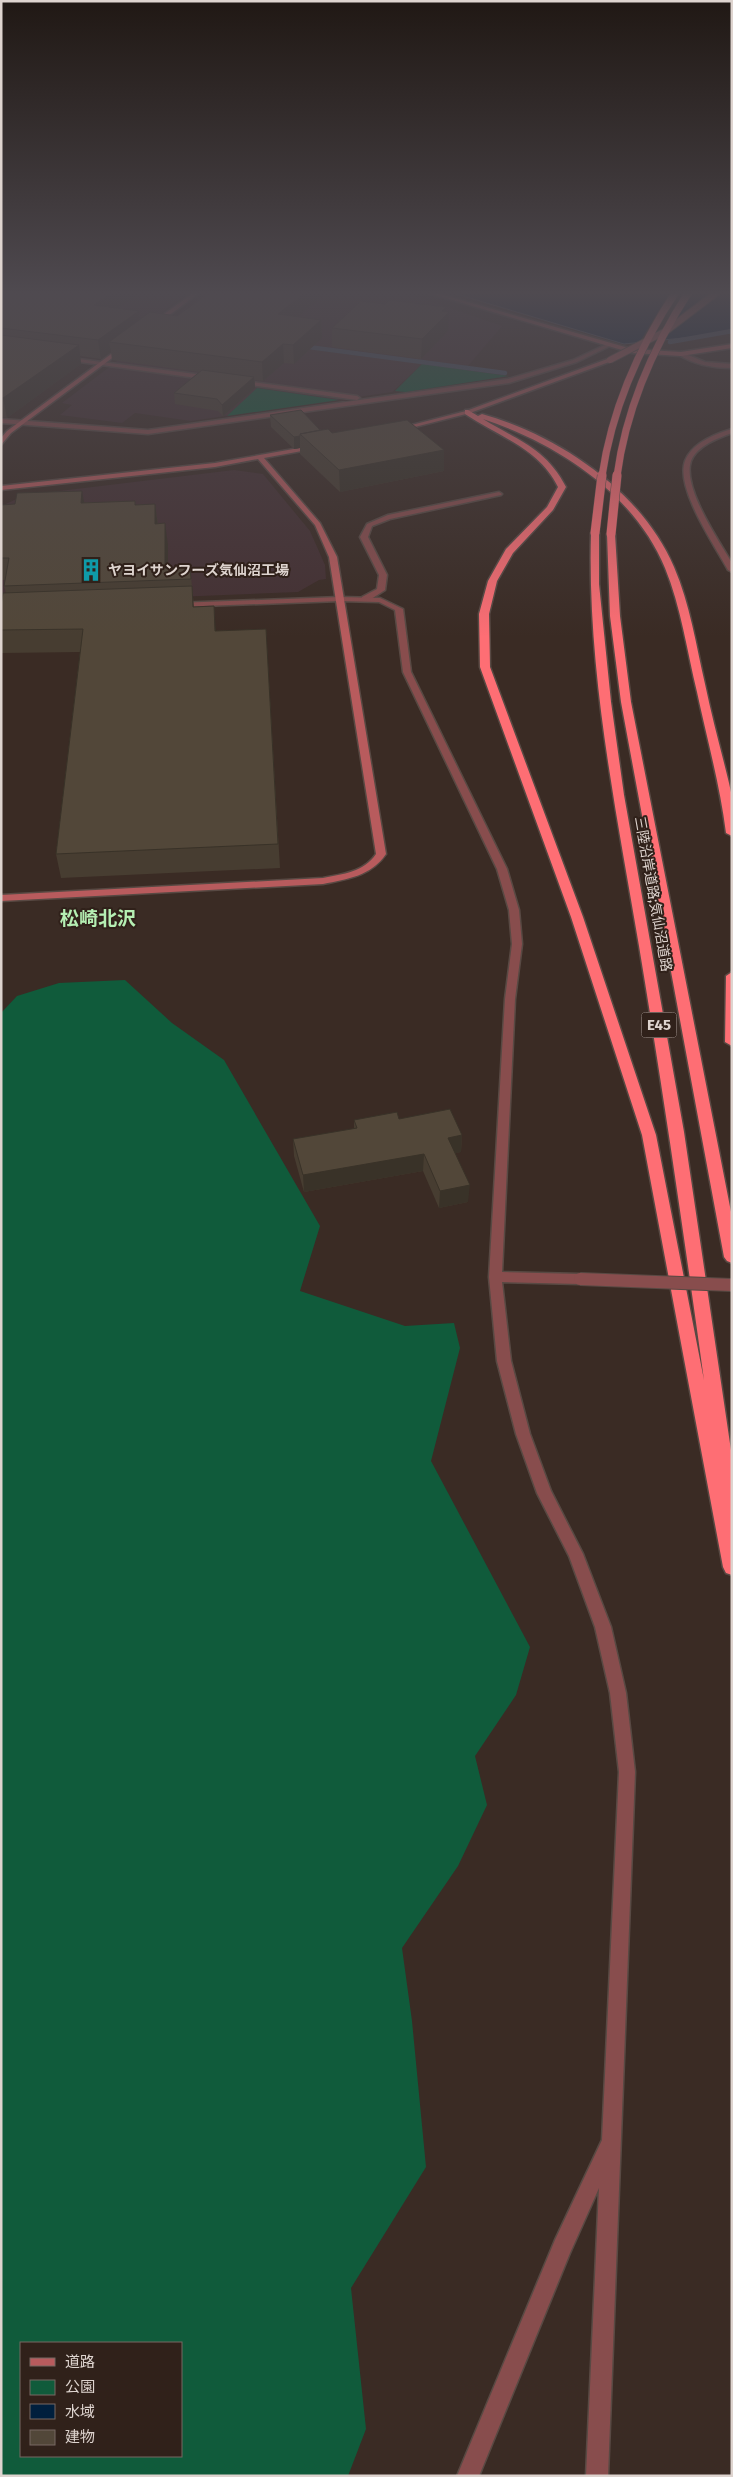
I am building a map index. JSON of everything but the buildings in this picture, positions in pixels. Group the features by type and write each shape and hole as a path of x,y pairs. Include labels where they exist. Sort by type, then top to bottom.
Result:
{"highway":[{"name":"三陸沿岸道路;気仙沼道路","path":"618,406 609,431 598,488 593,559 596,615 619,795 677,1132 732,1518"},
{"name":"三陸沿岸道路;気仙沼道路","path":"632,406 624,431 616,473 611,534 615,616 626,702 732,1257"},
{"path":"468,412 500,421 580,464 615,492 644,525 659,546 670,568 690,643 728,798 732,832"},
{"path":"468,412 484,425 530,448 544,459 556,471 562,487 556,502 520,538 498,565 486,593 482,626 485,667 580,926 649,1135 732,1567"},
{"path":"732,976 732,1042"}],"street":[{"path":"1,442 9,432 45,406"},
{"path":"1,421 148,432 333,406"},
{"path":"388,432 487,406"},
{"path":"732,431 710,440 694,452 687,462 689,488 732,570"},
{"path":"1,488 216,465 324,445"},
{"path":"1,898 323,880 357,874 376,862 381,854 333,557 318,524 259,457"},
{"path":"365,599 381,590 383,575 364,536 369,525 388,517 499,494"},
{"path":"160,606 365,599 380,600 399,609 407,672 502,869 514,910 517,944 510,1000 495,1277 504,1361 523,1434 544,1493 576,1554 603,1627 618,1693 627,1772 597,2476"},
{"path":"495,1277 732,1285"},
{"path":"468,2476 562,2247 611,2141"}],"shaded area":[{"path":"71,406 298,406 191,421 135,413 122,423 60,415"},
{"path":"234,470 263,474 310,531 325,565 326,579 319,580 298,592 1,604 1,506 26,495"}],"green space":[{"path":"238,406 300,406 227,416"},
{"path":"125,980 172,1023 224,1060 320,1226 300,1291 405,1326 454,1323 460,1348 431,1461 530,1647 516,1695 475,1756 487,1805 458,1866 402,1948 412,2021 426,2167 351,2288 366,2429 348,2476 1,2476 1,1013 17,996 59,983"}],"place":[{"name":"ヤヨイサンフーズ気仙沼工場","path":"91,570"}],"district":[{"name":"松崎北沢","path":"98,918"}]}
